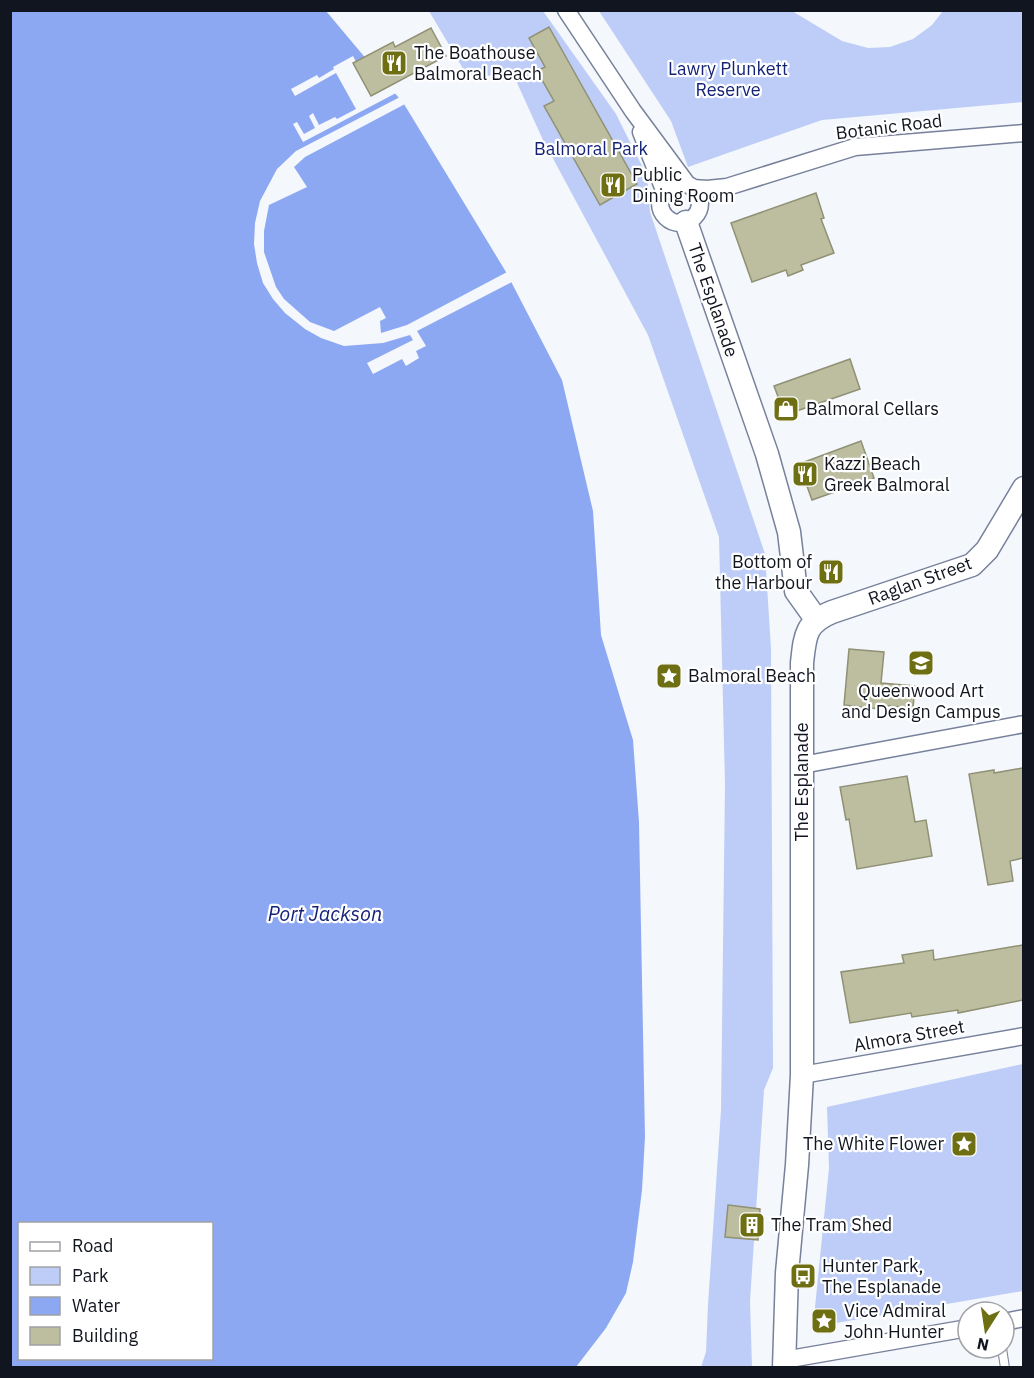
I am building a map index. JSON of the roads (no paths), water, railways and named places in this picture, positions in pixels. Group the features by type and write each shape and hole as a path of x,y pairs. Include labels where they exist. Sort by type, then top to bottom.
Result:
{"street":[{"path":"566,10 633,111 697,193 693,214 674,222 664,214 660,202 664,190 674,183 690,186"},
{"path":"633,111 664,190"},
{"name":"Botanic Road","path":"690,186 707,189 727,187 855,147 1023,133"},
{"name":"Botanic Road","path":"693,214 727,187"},
{"name":"The Esplanade","path":"693,214 789,532 796,591 816,619 810,626 802,663 802,1075 784,1364"},
{"name":"Raglan Street","path":"816,619 972,565 987,550 1023,488"},
{"path":"802,765 1023,724"},
{"name":"Almora Street","path":"802,1075 1023,1036"},
{"path":"784,1364 956,1330"}],"water":[{"name":"Port Jackson","path":"10,11 326,11 404,104 506,272 562,380 593,511 601,635 633,740 639,822 645,1137 642,1190 633,1262 626,1293 606,1328 576,1367 11,1367"}],"place":[{"name":"The Boathouse Balmoral Beach","path":"394,63"},
{"name":"Public Dining Room","path":"613,185"},
{"name":"Balmoral Cellars","path":"786,409"},
{"name":"Kazzi Beach Greek Balmoral","path":"805,474"},
{"name":"Bottom of the Harbour","path":"831,572"},
{"name":"Queenwood Art and Design Campus","path":"921,663"},
{"name":"Balmoral Beach","path":"669,676"},
{"name":"The White Flower","path":"964,1144"},
{"name":"The Tram Shed","path":"752,1225"},
{"name":"Hunter Park, The Esplanade","path":"803,1276"},
{"name":"Vice Admiral John Hunter","path":"824,1321"}],"park label":[{"name":"Lawry Plunkett Reserve","path":"728,79"},
{"name":"Balmoral Park","path":"591,149"}]}
